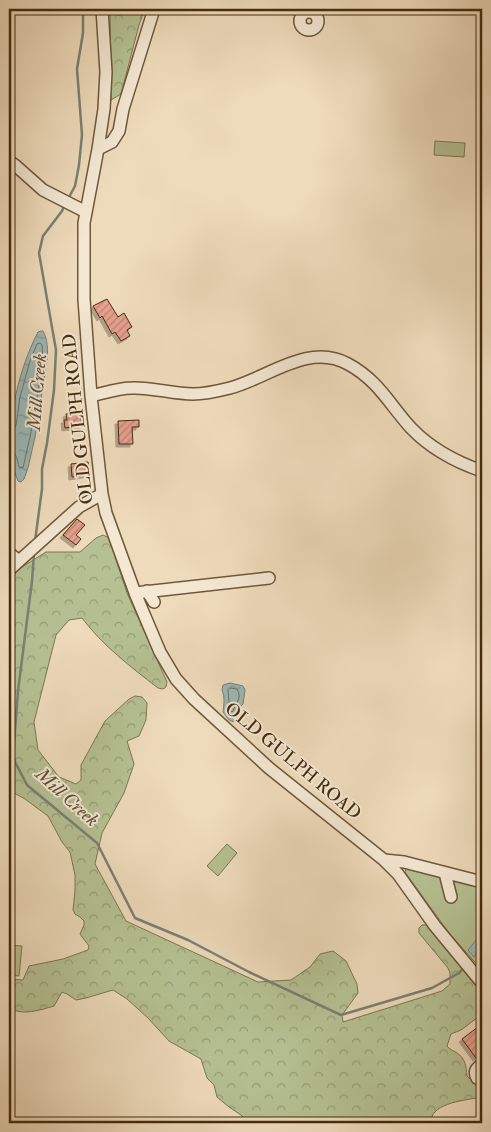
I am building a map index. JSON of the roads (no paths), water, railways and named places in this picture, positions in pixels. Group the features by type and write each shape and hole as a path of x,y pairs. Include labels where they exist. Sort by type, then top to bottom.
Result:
{"street":[{"name":"OLD GULPH ROAD","path":"102,9 106,72 104,109 84,223 84,299 91,396 102,494 106,513 141,592 160,652 176,678 194,699 269,768 384,860 398,874 435,926 475,972"},
{"path":"98,148 112,142 119,131 123,109 154,9"},
{"path":"9,161 43,190 86,212"},
{"path":"91,396 132,388 193,394 206,393 239,385 301,359 313,357 336,359 358,369 379,387 425,441 452,458 482,471"},
{"path":"9,570 79,507 102,494"},
{"path":"9,553 23,558"},
{"path":"141,592 269,578"},
{"path":"141,592 154,602"},
{"path":"384,860 404,862 482,882"},
{"path":"445,873 451,897"},
{"path":"482,1064 475,1073 477,1078 482,1081"}],"water":[{"path":"41,331 45,334 47,342 47,361 35,437 28,468 21,482 18,481 13,464 11,426 18,385 24,366 38,332"},
{"path":"230,683 243,686 245,690 243,704 239,708 239,717 234,722 229,720 223,712 223,685"},
{"path":"482,933 482,943 474,957 468,950"}],"waterway":[{"name":"Mill Creek","path":"68,199 75,186 82,135 77,69 83,33 83,9"},
{"name":"Mill Creek","path":"35,541 42,489 42,469 54,390 56,350 39,253 43,236 65,204"},
{"name":"Mill Creek","path":"34,554 18,691 13,758 27,785 97,843 135,918 188,940 249,972 341,1015 432,988 459,973 464,967"}]}
